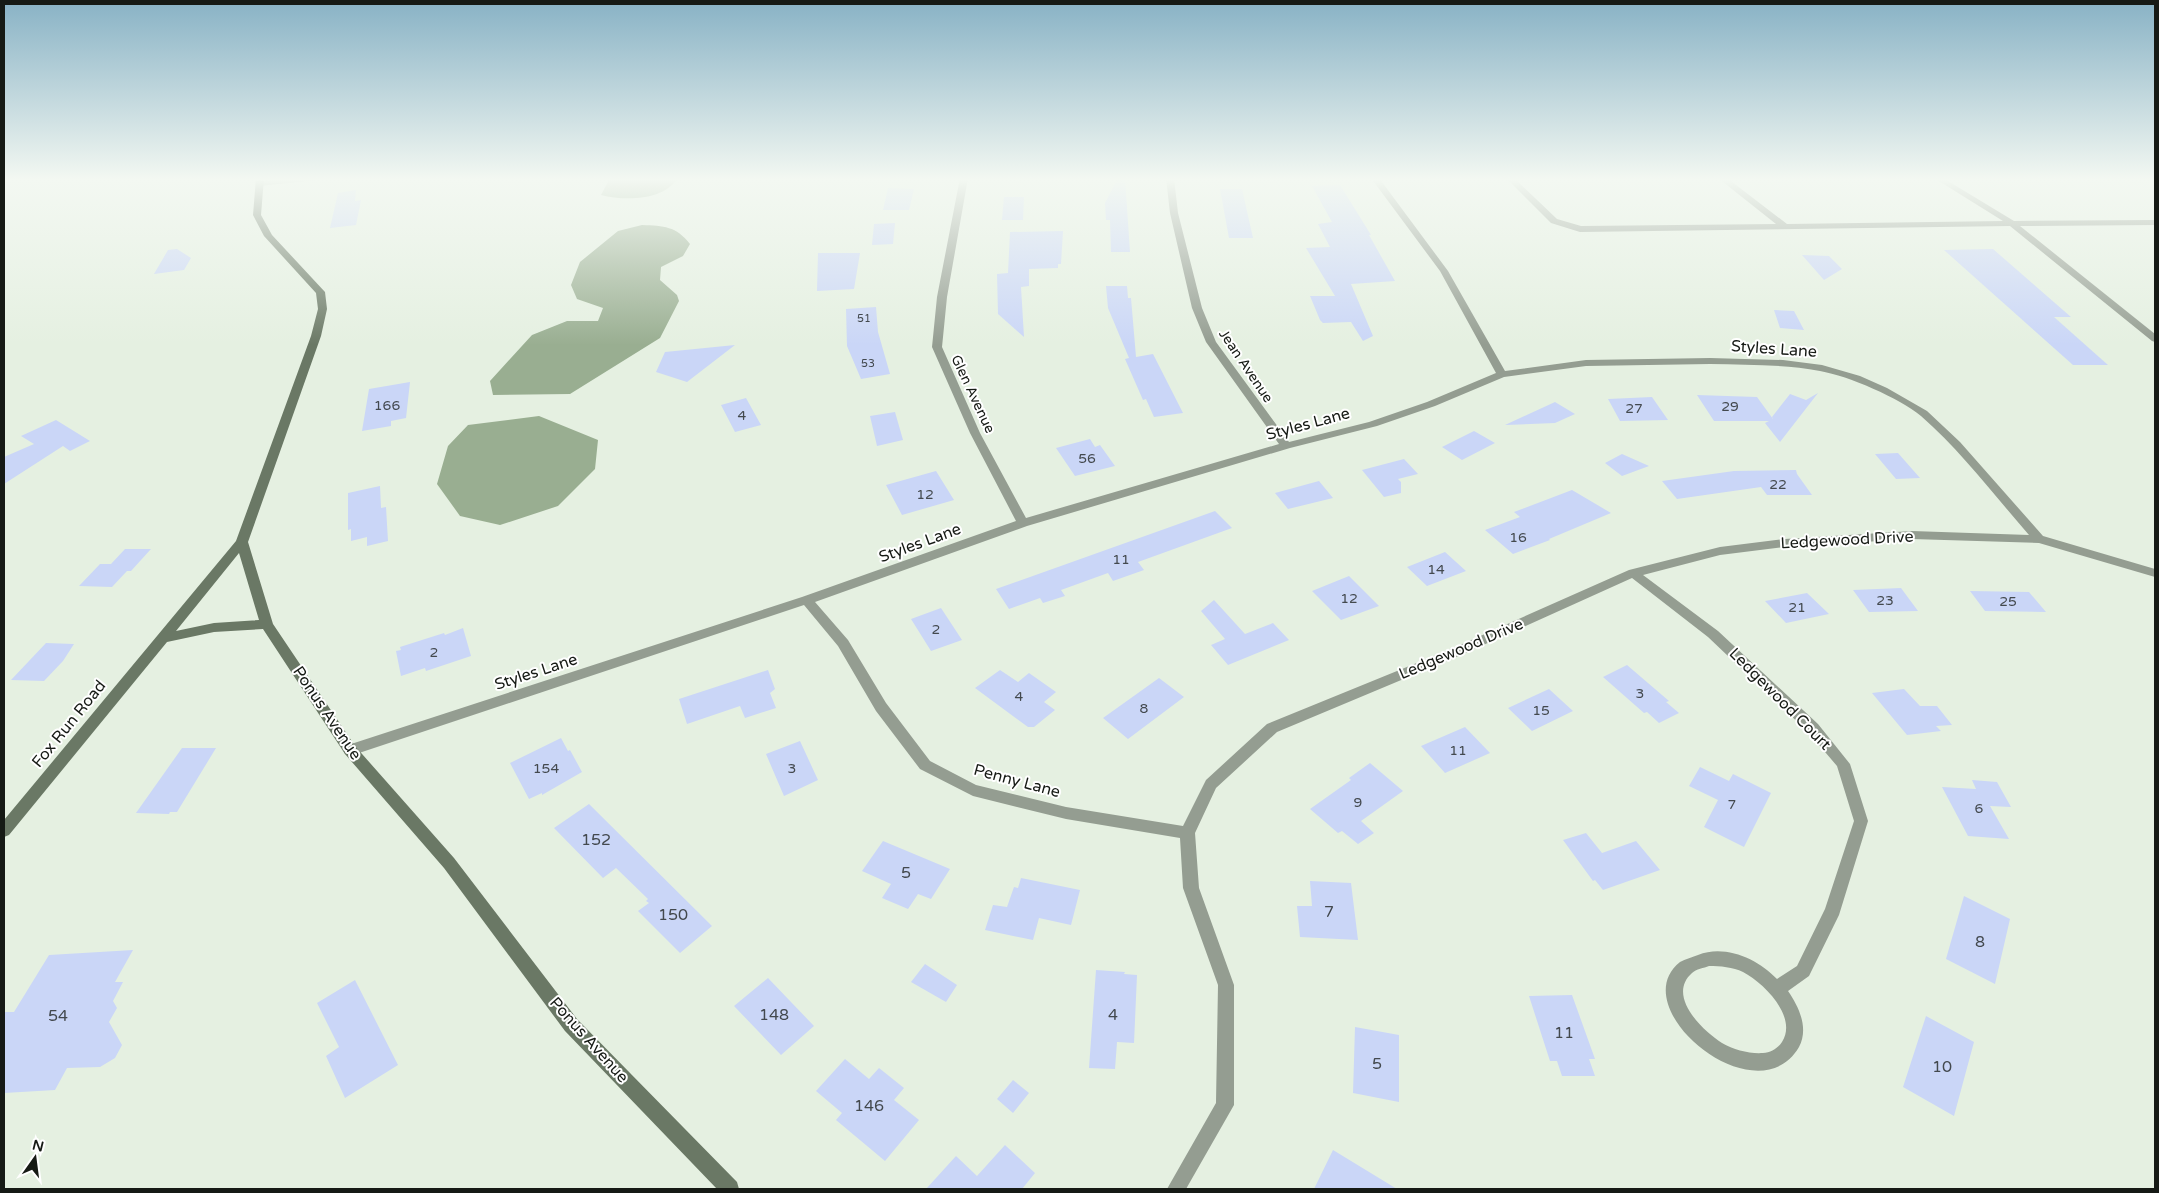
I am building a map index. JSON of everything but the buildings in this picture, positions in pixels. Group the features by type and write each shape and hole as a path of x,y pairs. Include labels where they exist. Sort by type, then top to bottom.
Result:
{"street":[{"path":"242,542 266,472 285,426 324,310 324,302 320,292 267,234"},
{"name":"Glen Avenue","path":"954,234 942,297 937,347 975,433 1023,523"},
{"name":"Jean Avenue","path":"1179,234 1195,299 1211,342 1286,446"},
{"path":"1416,234 1444,271 1502,374"},
{"path":"2024,234 2155,339"},
{"name":"Styles Lane","path":"350,750 806,600 1023,523 1286,446 1373,424 1415,410 1502,374 1586,363 1710,361 1782,363 1822,368 1856,378 1883,390 1924,413 1956,444 2039,539"},
{"name":"Ledgewood Drive","path":"1187,833 1211,784 1272,728 1456,652 1633,573 1720,550 1785,543 1912,535 2039,539 2155,572"},
{"name":"Ponus Avenue","path":"242,542 267,625 350,750 449,863 571,1025 730,1189"},
{"name":"Fox Run Road","path":"4,831 242,542"},
{"name":"Ledgewood Court","path":"1633,573 1713,634 1813,728 1843,764 1861,821 1833,910 1803,971 1776,989"},
{"name":"Penny Lane","path":"806,600 842,642 881,707 925,765 973,790 1066,813 1187,833"},
{"path":"162,639 201,628 239,623 267,625"},
{"path":"1176,1189 1225,1105 1226,985 1191,888 1187,833"},
{"path":"1709,958 1729,960 1750,968 1776,989 1784,998 1793,1016 1792,1042 1788,1049 1775,1059 1756,1062 1745,1061 1723,1054 1698,1037 1681,1014 1677,1005 1675,987 1677,979 1685,966 1709,958"}],"shaded area":[{"path":"615,234 680,234 690,244 683,256 661,267 660,280 677,295 679,301 660,338 570,394 493,395 490,381 532,335 567,321 598,321 603,308 577,299 571,285 580,262"},
{"path":"539,416 598,440 595,469 558,506 500,525 460,516 437,484 448,446 468,425"}]}
